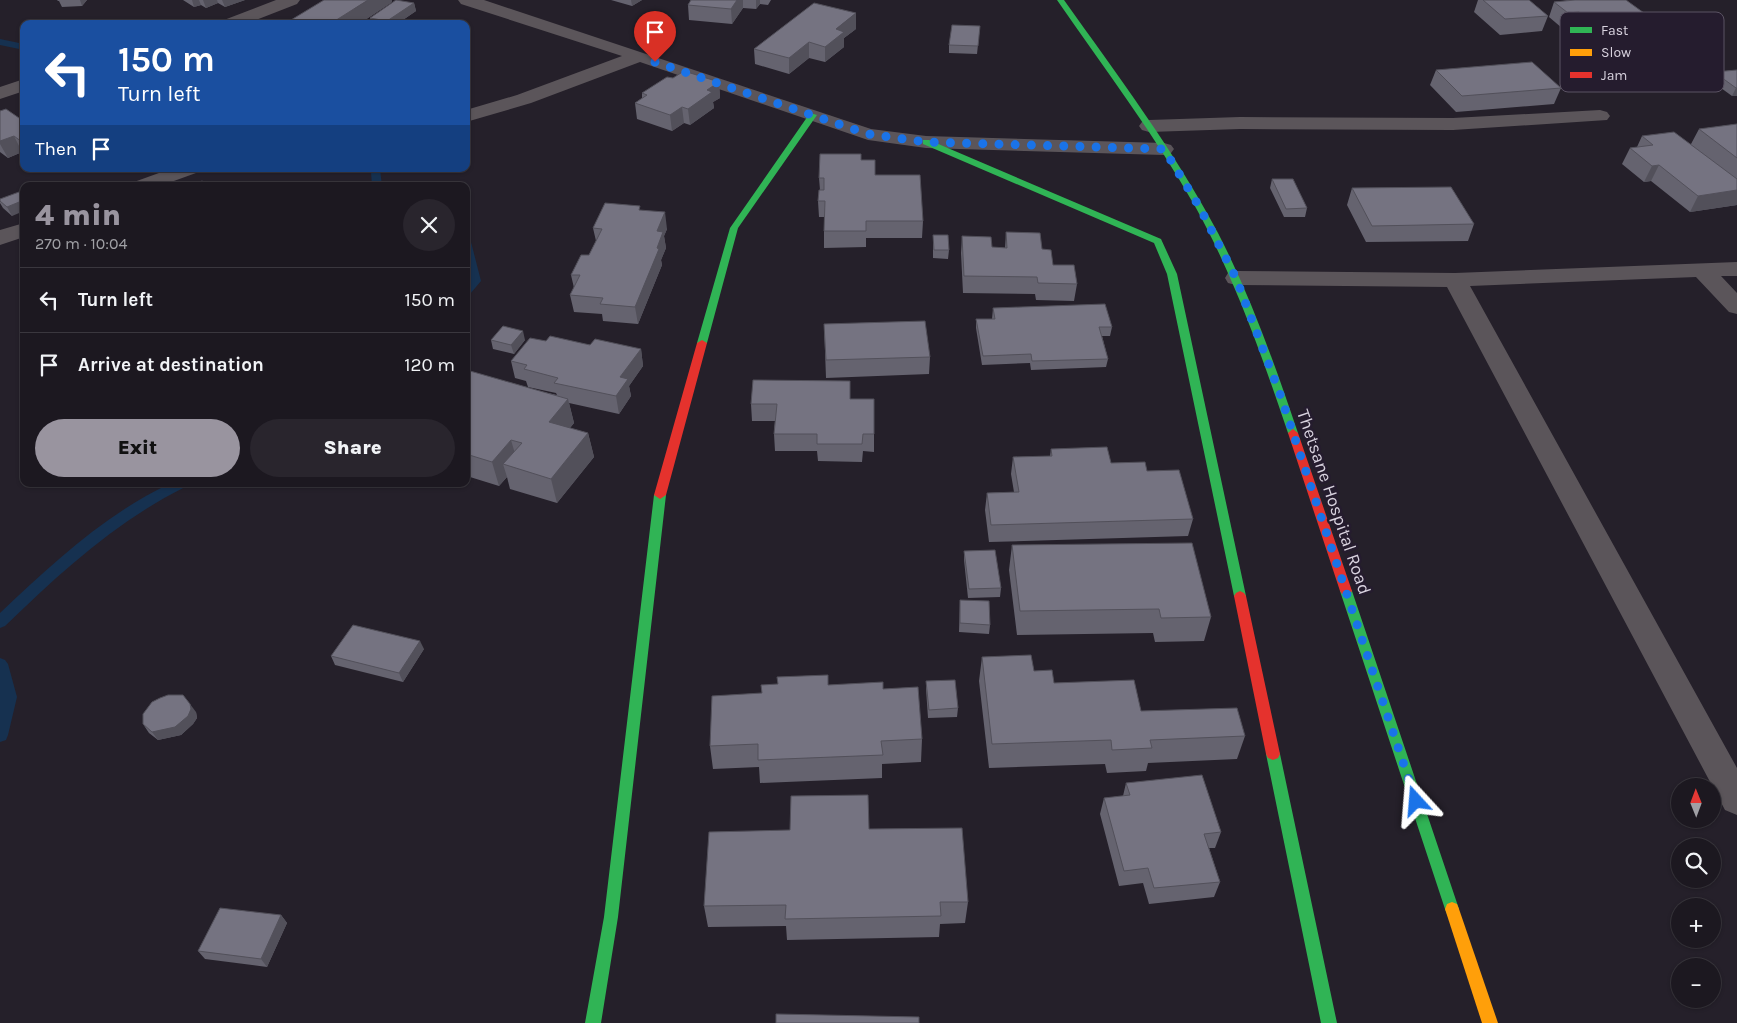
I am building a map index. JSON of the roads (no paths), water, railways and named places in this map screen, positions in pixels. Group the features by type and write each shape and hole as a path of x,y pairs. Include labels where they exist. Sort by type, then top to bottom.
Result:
{"street":[{"path":"240,20 291,0"},
{"path":"467,0 640,56 868,134 926,142 1164,149"},
{"name":"Thetsane Hospital Road","path":"1060,0 1164,149 1200,208 1236,278 1280,394 1490,1023"},
{"path":"470,115 524,99 640,56"},
{"path":"0,93 20,86"},
{"path":"593,1023 611,917 661,487 734,228 813,115"},
{"path":"1149,126 1240,123 1425,125 1600,116"},
{"path":"926,142 1158,241 1172,274 1330,1023"},
{"path":"152,182 181,172"},
{"path":"0,238 20,230"},
{"path":"1236,278 1455,280 1737,269"},
{"path":"1702,270 1737,307"},
{"path":"1455,280 1737,800"}],"waterway":[{"path":"0,42 20,46"},
{"path":"376,172 377,182"},
{"path":"470,259 475,281 470,287"},
{"path":"0,622 62,563 107,527 155,496 174,487"},
{"path":"0,664 9,697 0,735"}]}
